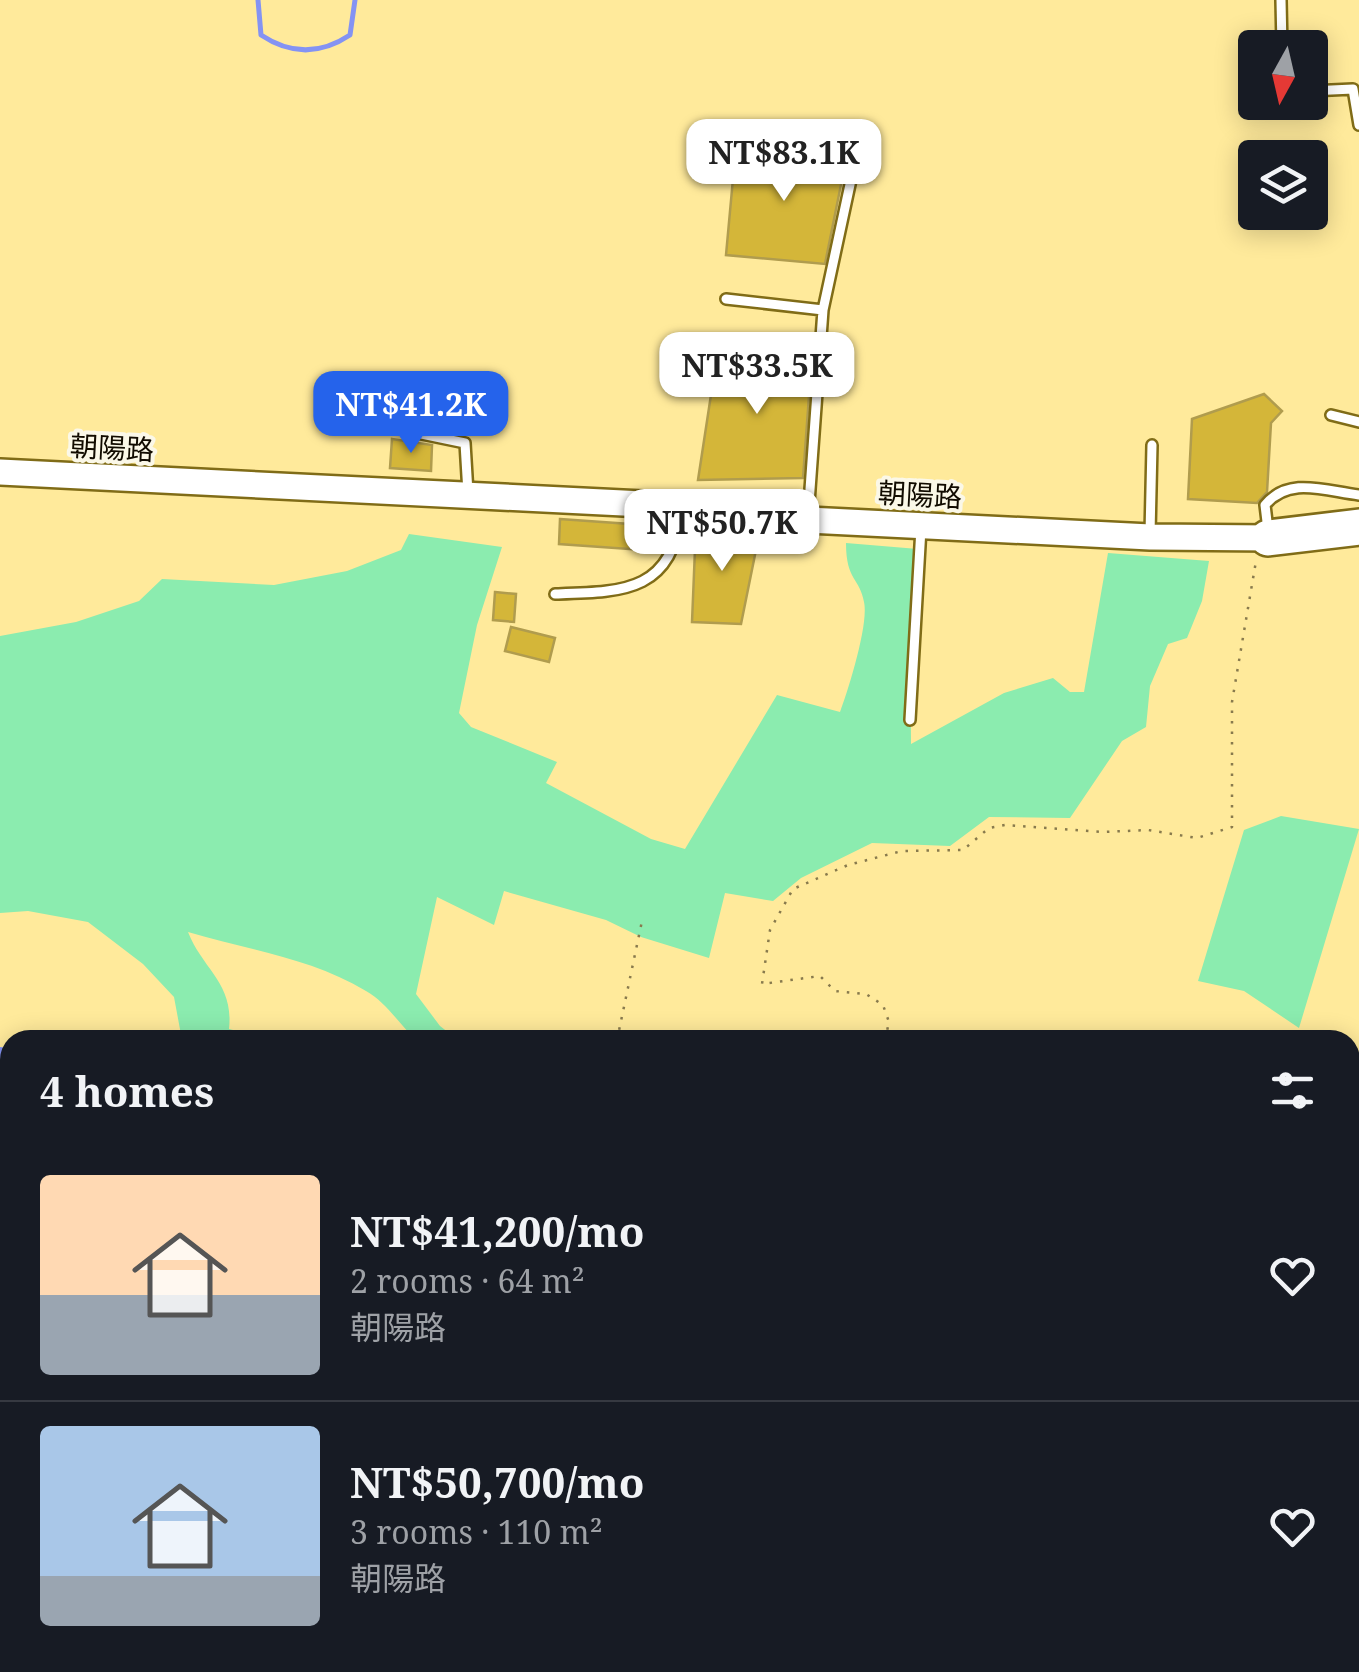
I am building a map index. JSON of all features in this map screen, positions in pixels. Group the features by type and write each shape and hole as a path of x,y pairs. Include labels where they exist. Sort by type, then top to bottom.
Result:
{"highway":[{"path":"1268,538 1359,527"}],"main road":[{"name":"朝陽路","path":"0,472 683,506 808,520 922,526 1150,537 1359,541"}],"lane":[{"path":"1282,0 1282,30"},
{"path":"1328,90 1352,89 1359,125"},
{"path":"808,520 823,310 858,152"},
{"path":"726,299 823,310"},
{"path":"1331,415 1359,422"},
{"path":"407,431 465,444 468,496"},
{"path":"1150,537 1152,445"},
{"path":"1268,538 1265,505 1276,492 1290,486 1359,495"},
{"path":"554,594 621,592 664,569 679,540 683,506"},
{"path":"910,720 922,526"}],"path":[{"path":"887,1030 883,1005 866,994 835,991 820,976 762,984 770,930 793,889 848,865 902,852 963,850 989,828 1005,825 1103,832 1148,830 1197,838 1232,827 1232,702 1252,569 1268,538"},
{"path":"619,1030 642,921"}],"green space":[{"path":"409,534 502,547 477,625 459,713 471,727 557,762 546,783 651,839 685,849 777,695 840,712 857,657 865,612 862,594 848,565 846,543 918,549 910,619 911,744 1004,693 1053,678 1070,692 1084,692 1108,553 1209,561 1202,601 1187,638 1168,644 1150,686 1146,727 1122,741 1070,818 989,817 950,846 872,843 801,878 773,901 725,893 709,958 641,937 606,920 504,891 494,925 437,897 416,994 445,1030 407,1030 380,1001 323,970 188,932 222,988 229,1029 233,1030 180,1030 174,997 143,964 88,922 28,911 0,913 0,636 76,622 139,601 162,579 274,585 347,571 401,550"},
{"path":"1281,816 1359,829 1299,1028 1244,991 1198,981 1244,830"}],"building":[{"path":"736,146 847,155 825,264 726,255"},
{"path":"718,349 812,355 803,478 698,480"},
{"path":"1264,394 1282,411 1271,423 1267,492 1257,503 1188,499 1192,419"},
{"path":"392,439 432,445 431,471 390,468"},
{"path":"560,519 658,526 657,551 559,544"},
{"path":"696,525 759,535 741,624 692,622"},
{"path":"495,592 516,594 514,622 493,620"},
{"path":"511,627 555,638 549,662 505,651"}],"waterway":[{"path":"258,0 261,35 283,46 306,50 328,46 350,35 355,0"}]}
